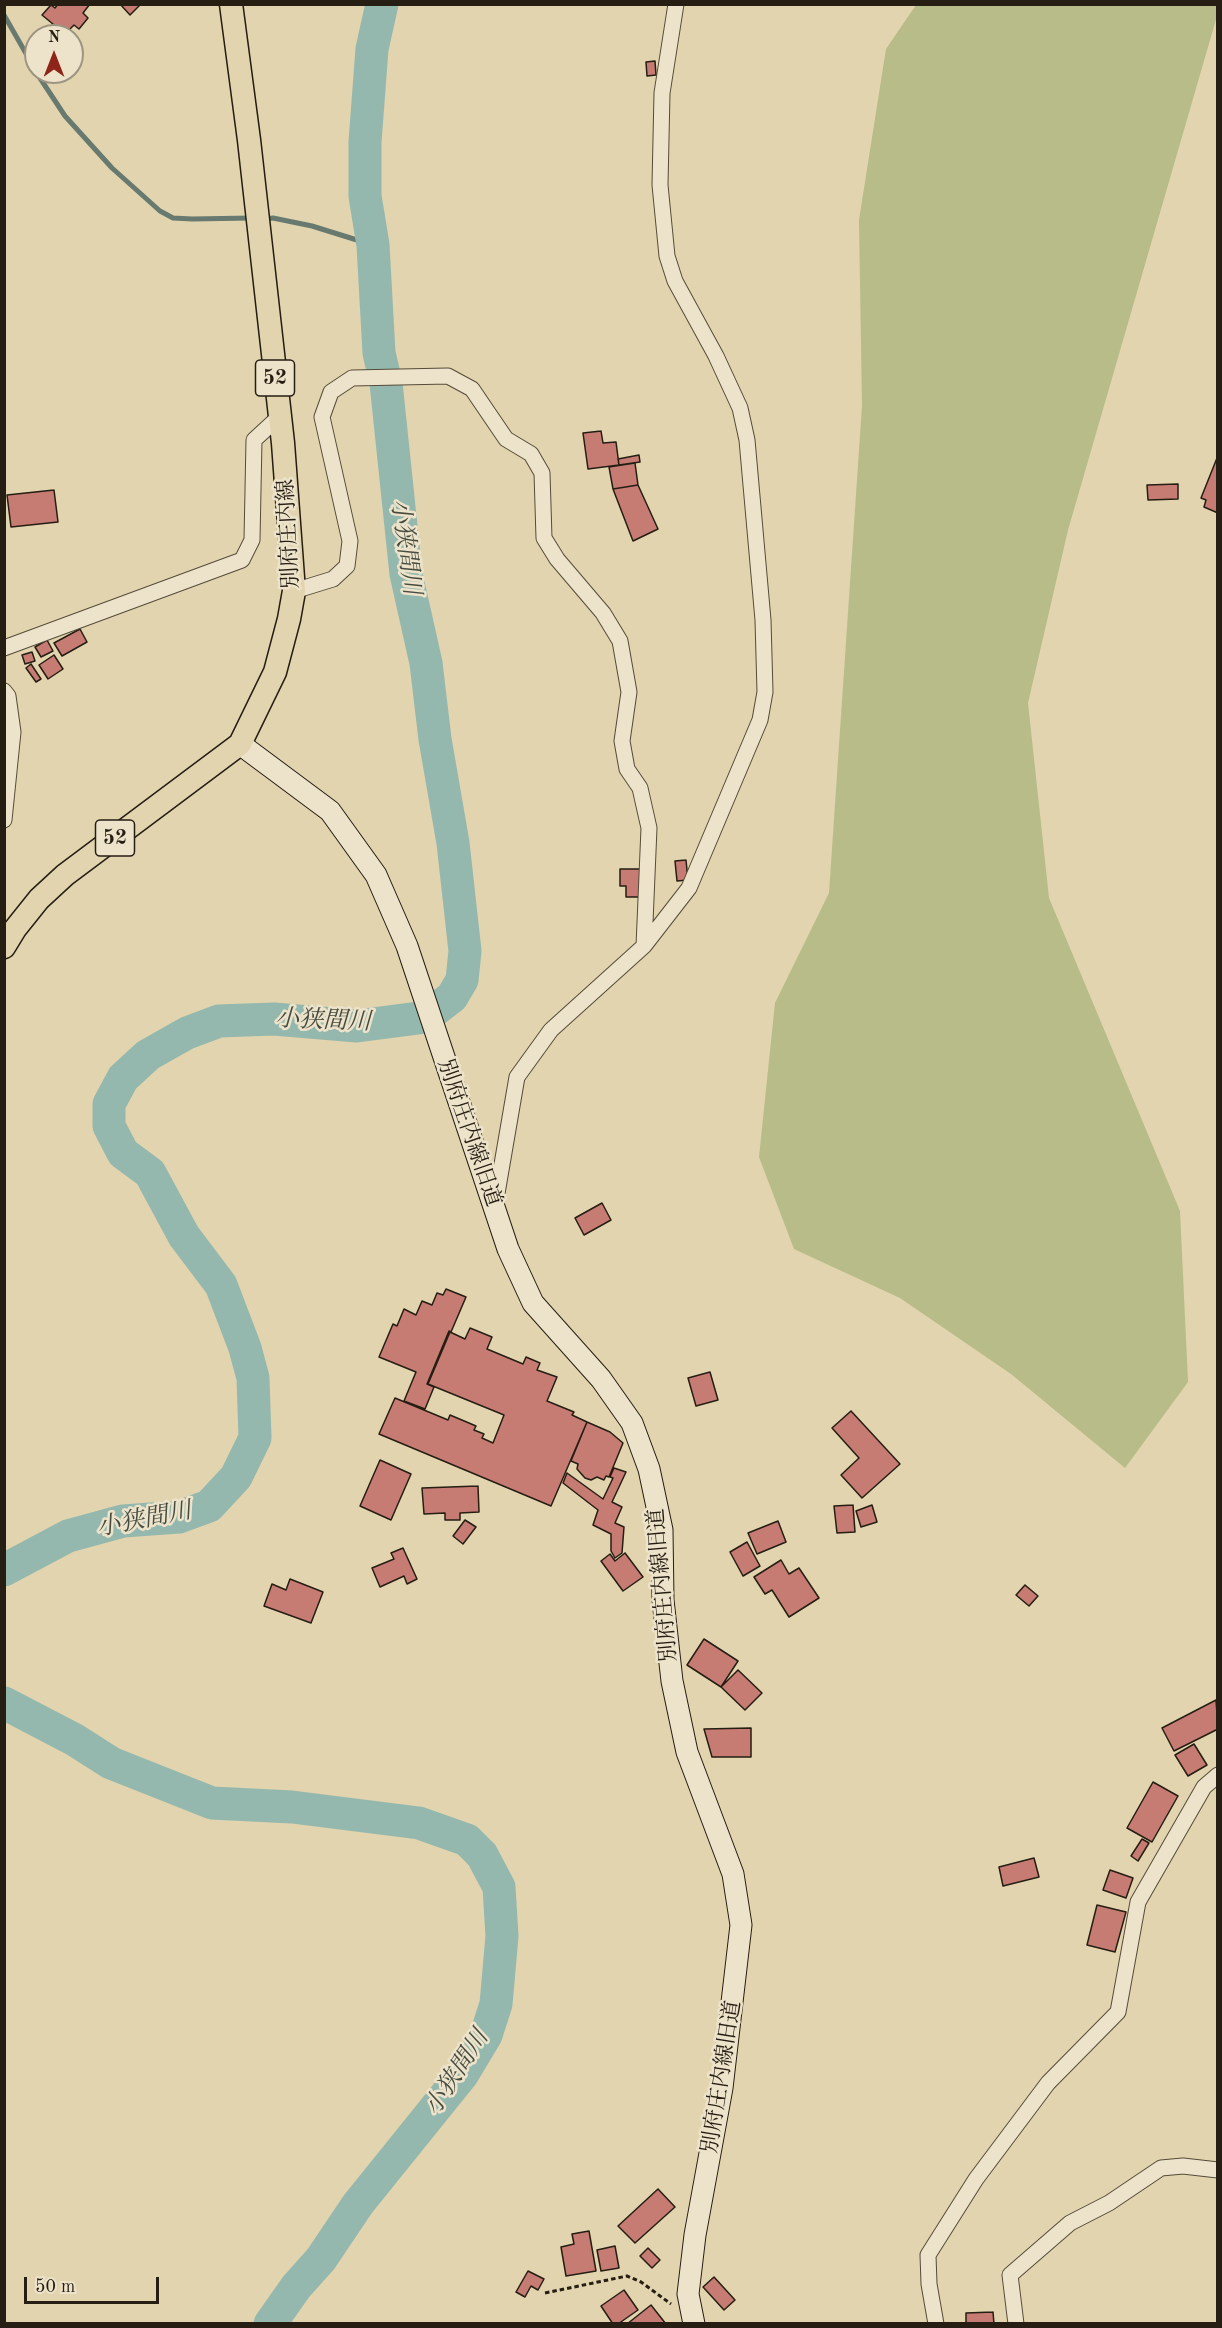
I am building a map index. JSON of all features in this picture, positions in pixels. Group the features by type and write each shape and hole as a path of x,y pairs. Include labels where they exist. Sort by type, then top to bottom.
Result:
{"main road":[{"name":"別府庄内線","path":"4,947 39,899 65,875 240,744 275,672 294,591 279,416 249,140 231,4"}],"street":[{"path":"495,1208 517,1077 551,1030 644,946 689,888 760,720 765,692 763,620 747,440 740,408 716,356 675,281 667,256 660,185 662,93 676,4"},
{"path":"294,591 333,579 347,566 350,541 322,417 331,392 352,378 448,376 472,389 506,439 531,454 542,473 544,538 557,559 603,613 620,641 629,692 622,741 627,769 640,788 649,828 644,946"},
{"path":"4,648 242,560 252,540 254,440 279,416"},
{"path":"4,691 8,696 12,732 4,820"},
{"name":"別府庄内線旧道","path":"240,744 330,811 376,875 407,946 507,1249 533,1303 601,1379 632,1423 650,1469 662,1530 663,1600 672,1681 687,1752 733,1874 741,1925 722,2088 694,2235 688,2294 694,2323"},
{"path":"936,2324 929,2284 928,2255 976,2179 1048,2083 1118,2012 1138,1902 1204,1787 1218,1775"},
{"path":"1016,2324 1010,2275 1070,2223 1108,2203 1161,2168 1184,2166 1218,2169"}],"path":[{"path":"545,2293 627,2276 641,2282 694,2323"}],"green space":[{"path":"916,5 1217,5 1217,16 1068,530 1028,703 1049,898 1180,1211 1188,1382 1125,1468 1011,1374 900,1298 794,1249 759,1157 775,1003 829,893 862,406 859,220 886,49"}],"building":[{"path":"58,4 90,4 83,13 88,18 83,24 53,24 42,15 51,5 55,8"},
{"path":"120,4 141,4 130,15"},
{"path":"655,61 656,75 647,76 646,62"},
{"path":"601,431 603,443 616,442 619,465 588,469 583,433"},
{"path":"639,455 640,462 619,465 618,459"},
{"path":"1217,458 1218,513 1204,507 1206,500 1201,498"},
{"path":"635,463 638,485 613,489 609,467"},
{"path":"1178,484 1178,499 1148,500 1147,485"},
{"path":"638,485 658,529 633,541 613,489"},
{"path":"54,490 58,522 11,527 7,495"},
{"path":"80,629 87,642 62,656 54,643"},
{"path":"47,640 53,651 41,657 35,647"},
{"path":"32,652 35,661 25,664 22,655"},
{"path":"54,655 63,669 48,679 39,665"},
{"path":"31,664 41,679 36,682 26,668"},
{"path":"686,860 688,880 677,881 675,861"},
{"path":"620,869 641,869 640,897 626,897 626,886 620,886"},
{"path":"602,1203 611,1220 584,1235 575,1218"},
{"path":"446,1289 466,1297 427,1384 434,1387 425,1409 404,1401 416,1372 379,1357 393,1324 397,1326 404,1309 416,1315 422,1301 432,1305 437,1293 443,1295"},
{"path":"470,1328 492,1337 487,1349 523,1364 526,1357 540,1363 537,1370 557,1377 547,1401 574,1412 572,1415 587,1422 551,1506 379,1434 395,1398 448,1420 450,1415 476,1426 474,1430 484,1434 482,1438 493,1443 504,1415 428,1384 450,1332 465,1339"},
{"path":"710,1372 718,1400 696,1406 688,1378"},
{"path":"851,1411 900,1464 862,1498 841,1475 859,1458 832,1428"},
{"path":"587,1422 610,1432 623,1443 609,1477 606,1476 604,1480 597,1477 591,1480 585,1478 577,1469 578,1464 571,1461"},
{"path":"380,1460 411,1474 391,1520 360,1506"},
{"path":"614,1468 626,1472 612,1502 622,1507 615,1523 624,1527 622,1553 615,1558 611,1551 611,1534 593,1525 598,1510 563,1483 567,1473 603,1499 613,1478 610,1477"},
{"path":"478,1486 479,1512 460,1513 460,1520 445,1520 445,1513 424,1514 422,1488"},
{"path":"853,1505 855,1532 837,1533 834,1506"},
{"path":"872,1505 877,1522 861,1527 856,1511"},
{"path":"465,1520 476,1527 463,1544 453,1536"},
{"path":"778,1521 786,1542 757,1554 748,1533"},
{"path":"747,1542 760,1566 743,1576 730,1552"},
{"path":"403,1548 417,1579 407,1584 404,1576 380,1587 372,1568 394,1559 391,1553"},
{"path":"625,1553 643,1577 623,1591 601,1561 610,1554 615,1561"},
{"path":"781,1560 789,1574 799,1568 819,1598 789,1617 772,1590 765,1594 754,1577"},
{"path":"290,1579 323,1592 311,1623 264,1606 272,1584 286,1590"},
{"path":"1025,1585 1038,1596 1029,1606 1016,1595"},
{"path":"704,1639 738,1661 721,1687 687,1665"},
{"path":"738,1670 762,1693 745,1710 721,1687"},
{"path":"1216,1700 1218,1729 1174,1751 1162,1728"},
{"path":"751,1728 751,1757 712,1757 704,1729"},
{"path":"1194,1744 1207,1765 1188,1776 1175,1755"},
{"path":"1153,1782 1178,1796 1152,1842 1127,1828"},
{"path":"1142,1839 1149,1843 1138,1861 1131,1856"},
{"path":"1034,1858 1039,1877 1003,1886 999,1867"},
{"path":"1110,1870 1133,1878 1126,1898 1103,1890"},
{"path":"1097,1905 1126,1912 1115,1952 1087,1945"},
{"path":"658,2189 675,2207 635,2243 618,2226"},
{"path":"589,2231 596,2271 566,2276 561,2247 574,2244 572,2234"},
{"path":"615,2246 619,2268 601,2271 597,2250"},
{"path":"648,2248 660,2260 652,2268 640,2256"},
{"path":"528,2271 544,2279 538,2290 531,2286 525,2297 516,2292"},
{"path":"714,2277 735,2300 724,2310 703,2287"},
{"path":"624,2290 638,2310 618,2324 613,2324 601,2306"},
{"path":"651,2305 666,2324 627,2324"},
{"path":"993,2312 994,2324 966,2324 966,2313"}],"waterway":[{"name":"小狭間川","path":"4,1570 68,1536 123,1521 179,1517 209,1506 236,1477 255,1438 253,1378 245,1348 221,1285 184,1236 150,1173 123,1153 109,1126 109,1104 123,1078 148,1055 187,1033 219,1021 274,1019 357,1026 426,1017 452,997 462,980 465,951 453,843 435,739 426,663 406,574 386,383 379,353 373,245 365,196 365,142 372,49 382,4"},
{"path":"4,15 24,50"},
{"path":"44,84 65,116 112,168 160,211 173,218 252,218"},
{"path":"264,219 273,218 312,226 373,245"},
{"name":"小狭間川","path":"4,1703 75,1740 111,1763 212,1803 292,1807 419,1823 467,1840 482,1855 499,1887 502,1936 496,2004 486,2035 462,2075 358,2204 321,2259 296,2287 270,2324"}]}
